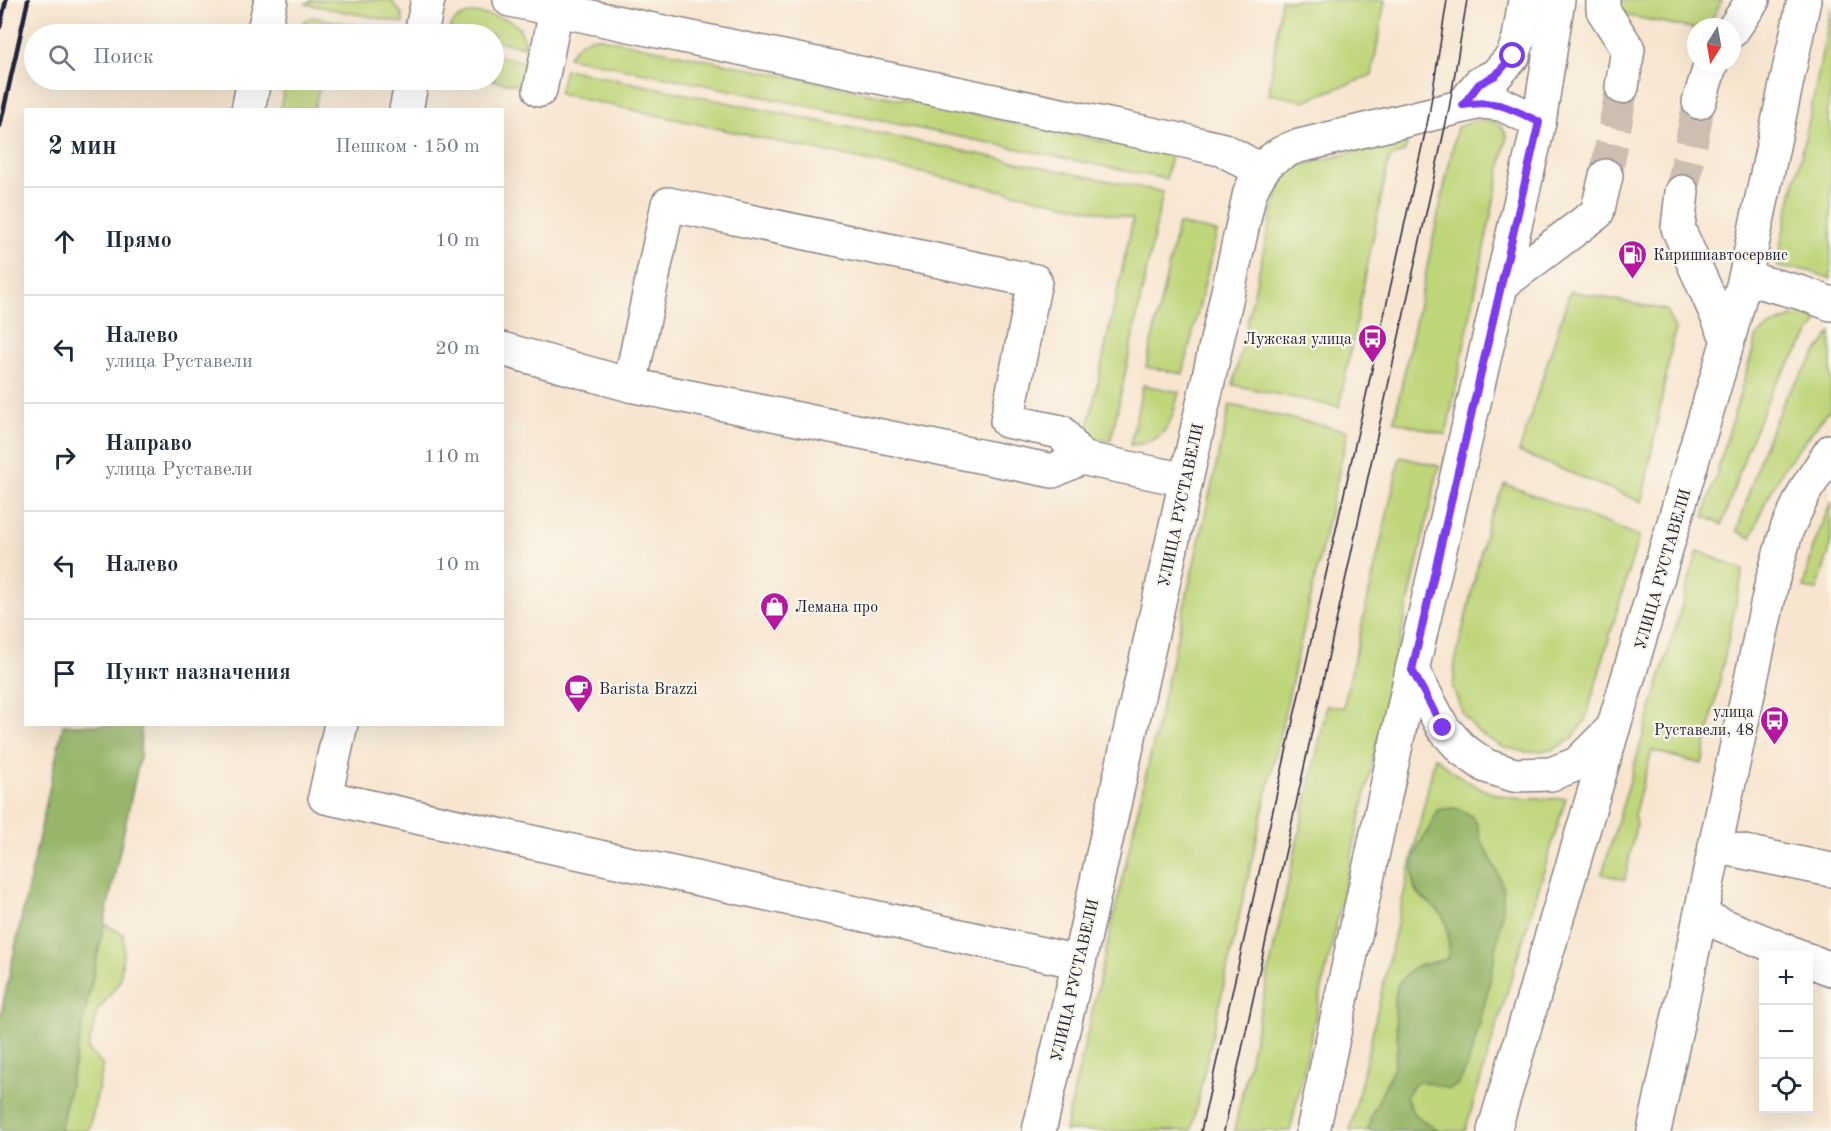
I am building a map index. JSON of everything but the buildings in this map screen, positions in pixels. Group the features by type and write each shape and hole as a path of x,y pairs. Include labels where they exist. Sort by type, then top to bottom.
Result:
{"main road":[{"path":"265,24 271,0"},
{"path":"423,24 428,0"},
{"path":"510,0 564,7 1185,141 1224,150 1260,170"},
{"path":"1463,105 1479,84 1496,75 1513,56 1519,39 1525,0"},
{"path":"1313,1131 1412,670 1539,122 1558,0"},
{"path":"1603,0 1603,10 1628,49 1622,87"},
{"path":"1741,18 1753,0"},
{"name":"УЛИЦА РУСТАВЕЛИ","path":"1494,1131 1745,278 1804,0"},
{"path":"540,90 564,7"},
{"path":"1699,102 1708,72"},
{"path":"248,108 252,90"},
{"path":"406,108 410,90"},
{"name":"УЛИЦА РУСТАВЕЛИ","path":"1039,1131 1250,192 1260,170 1278,154 1295,147 1463,105 1481,102 1501,104 1539,122"},
{"path":"1502,284 1597,213 1606,176"},
{"path":"1682,192 1678,228 1728,340"},
{"path":"630,385 668,204 1035,281 1007,421 1060,432 1081,458"},
{"path":"1745,278 1802,292 1831,304"},
{"path":"504,350 630,385 1053,471 1081,458 1186,480"},
{"path":"1654,1131 1772,582 1787,529 1806,489 1831,451"},
{"path":"1412,670 1443,728 1462,749 1486,766 1514,775 1551,774 1577,764 1615,726"},
{"path":"341,726 325,797 1078,962"},
{"path":"1715,846 1831,870"},
{"path":"1700,916 1786,951"},
{"path":"1813,962 1831,969"}],"green space":[{"path":"312,0 391,0 402,14 403,23 306,4"},
{"path":"1281,0 1385,0 1372,75 1304,101 1269,94"},
{"path":"1619,0 1722,0 1713,18 1687,18 1687,27 1618,14"},
{"path":"1831,7 1831,88 1827,111 1831,128 1831,279 1806,270 1777,266 1777,259 1809,121"},
{"path":"474,13 514,23 523,37 525,47 504,43 504,24 452,24 465,15"},
{"path":"312,17 348,24 301,24"},
{"path":"596,37 1171,155 1166,179 568,57 580,43"},
{"path":"504,57 525,62 524,86 504,82"},
{"path":"565,69 1163,192 1111,441 1086,437 1133,219 559,94"},
{"path":"284,90 319,90 314,108 280,108"},
{"path":"1478,120 1496,123 1507,136 1446,435 1394,421 1457,127"},
{"path":"1408,139 1405,151 1389,159 1339,407 1233,385 1279,183 1288,172 1301,165"},
{"path":"1178,224 1217,232 1183,374 1146,367"},
{"path":"1570,291 1666,310 1675,329 1642,502 1519,452"},
{"path":"1810,314 1820,318 1772,390 1748,447 1722,525 1704,516 1757,336 1782,321"},
{"path":"1831,332 1831,408 1785,466 1765,503 1751,538 1737,531 1762,451 1785,398"},
{"path":"1143,385 1179,392 1170,422 1160,436 1130,445"},
{"path":"1230,405 1348,431 1191,1131 1065,1131"},
{"path":"1400,457 1439,466 1290,1131 1234,1131 1327,705 1343,708"},
{"path":"1505,484 1639,536 1585,721 1572,739 1552,750 1526,752 1502,747 1478,732 1463,714 1453,688 1455,662 1488,522"},
{"path":"1831,502 1831,545 1817,590 1803,588 1813,548"},
{"path":"1698,551 1743,570 1702,764 1652,751 1634,815 1636,825 1625,880 1602,874"},
{"path":"63,726 141,726 140,756 60,1131 0,1131 0,1018"},
{"path":"1435,757 1466,781 1495,794 1526,799 1566,798 1465,1131 1350,1131"},
{"path":"1454,808 1468,813 1476,821 1480,838 1497,871 1503,891 1503,906 1494,959 1480,1022 1465,1072 1458,1084 1450,1089 1420,1082 1415,1084 1406,1097 1413,1113 1438,1131 1368,1131 1371,1116 1393,1069 1398,1044 1394,1003 1398,983 1414,967 1447,959 1449,942 1446,924 1441,914 1416,891 1413,865 1417,850 1437,810"},
{"path":"103,923 123,934 124,947 120,981 97,1012 88,1049 103,1066 89,1131 60,1131"}],"tunnel":[{"path":"1606,176 1622,87"},
{"path":"1682,192 1699,102"}],"tram line":[{"path":"1201,1131 1429,115 1447,0"},
{"path":"1224,1131 1449,109 1467,0"}],"railway":[{"path":"0,27 6,0"},
{"path":"0,126 28,0"}],"place":[{"name":"Киришиавтосервис","path":"1632,280"},
{"name":"Лужская улица","path":"1373,364"},
{"name":"Лемана про","path":"774,632"},
{"name":"Barista Brazzi","path":"578,714"},
{"name":"улица Руставели, 48","path":"1775,746"}],"route":[{"path":"1443,728 1412,670 1539,122 1501,104 1481,102 1463,105 1479,84 1496,75 1513,56"}]}
